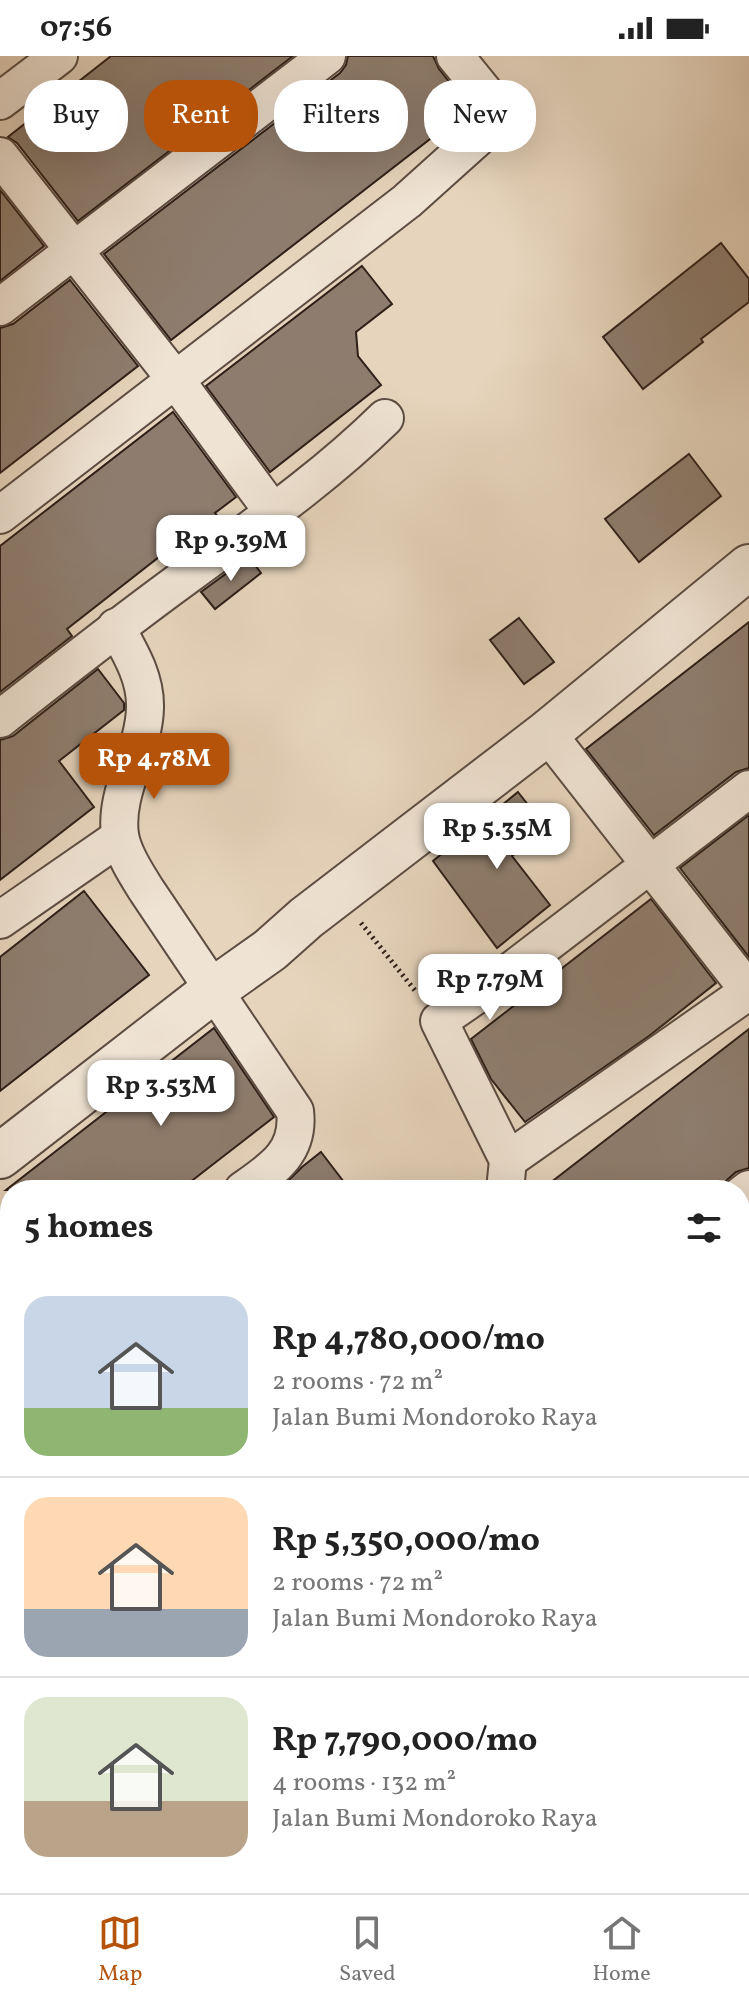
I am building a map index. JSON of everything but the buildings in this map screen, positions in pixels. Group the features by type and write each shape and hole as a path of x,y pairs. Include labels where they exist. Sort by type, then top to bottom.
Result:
{"street":[{"path":"0,101 59,56"},
{"path":"0,307 327,56"},
{"path":"0,515 407,201 475,143 495,115 494,104 455,56"},
{"path":"0,156 175,379 273,512"},
{"path":"0,719 116,627 273,512 357,446 385,418"},
{"path":"0,1156 547,733 749,567"},
{"path":"116,627 137,665 145,707 140,742 122,804 120,837 147,891 227,981 295,1111 296,1135 292,1145 273,1169 257,1180"},
{"path":"547,733 650,867 749,991 507,1175 439,1021 650,867 749,789"},
{"path":"0,920 120,837"}],"path":[{"path":"322,906 439,1021"}]}
